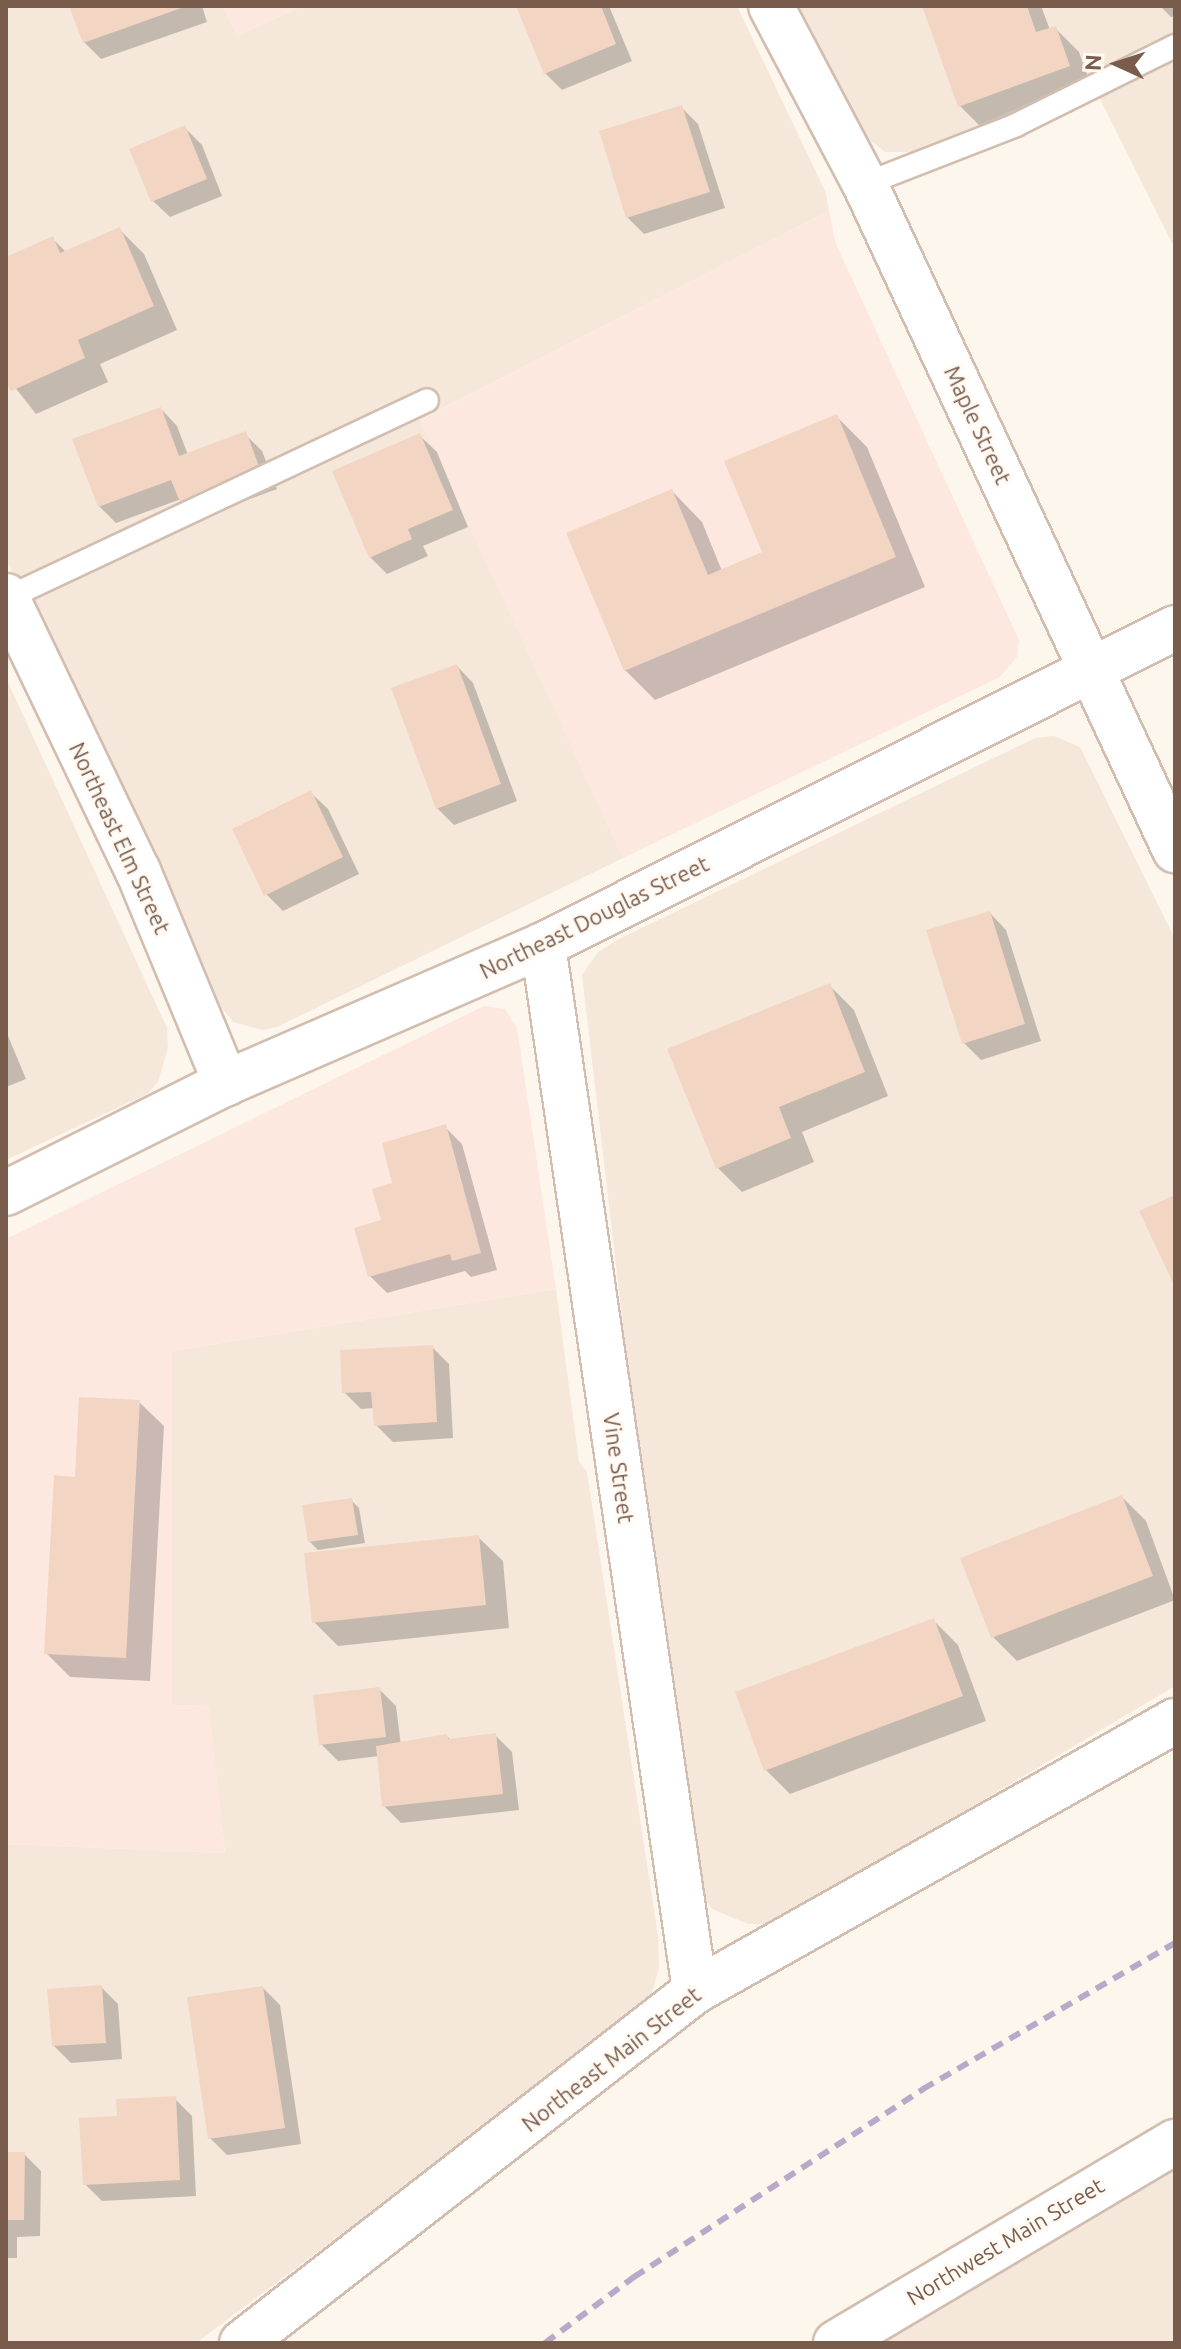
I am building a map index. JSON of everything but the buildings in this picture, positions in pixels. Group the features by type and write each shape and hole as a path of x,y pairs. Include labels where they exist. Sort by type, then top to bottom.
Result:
{"street":[{"name":"Maple Street","path":"771,6 865,184 1175,850"},
{"name":"Northeast Elm Street","path":"6,597 138,871 226,1083"},
{"name":"Northeast Douglas Street","path":"6,1193 226,1083 543,945 1175,628"},
{"name":"Vine Street","path":"543,945 695,1991"},
{"name":"Northeast Main Street","path":"242,2343 695,1991 1175,1721"},
{"name":"Northwest Main Street","path":"836,2343 1175,2142"}],"lane":[{"path":"865,184 1016,125 1175,46"},
{"path":"6,597 427,400"}],"shaded area":[{"path":"6,6 223,6 237,36 302,6 737,6 826,193 829,211 421,419 623,858 277,1027 262,1030 233,1022 203,985 6,559"},
{"path":"223,6 302,6 237,36"},
{"path":"799,6 1175,6 1175,249 1089,77 917,152 885,152 865,136"},
{"path":"829,211 836,244 1019,640 1017,657 1000,677 623,858 420,420"},
{"path":"6,678 167,1028 168,1048 158,1082 147,1094 6,1160"},
{"path":"1054,736 1080,747 1175,939 1175,1686 795,1912 770,1924 748,1924 712,1909 687,1871 582,975 598,952 619,939 1035,738"},
{"path":"484,1006 505,1009 517,1028 556,1289 172,1351 172,1705 209,1706 225,1853 6,1844 6,1239"},
{"path":"556,1289 579,1462 587,1472 658,1936 659,1968 651,1996 630,2018 196,2343 6,2343 6,1844 225,1853 208,1706 172,1705 172,1351"},
{"path":"1175,2154 1175,2343 875,2343"}],"railway":[{"path":"545,2343 634,2277 923,2089 1175,1943"}]}
